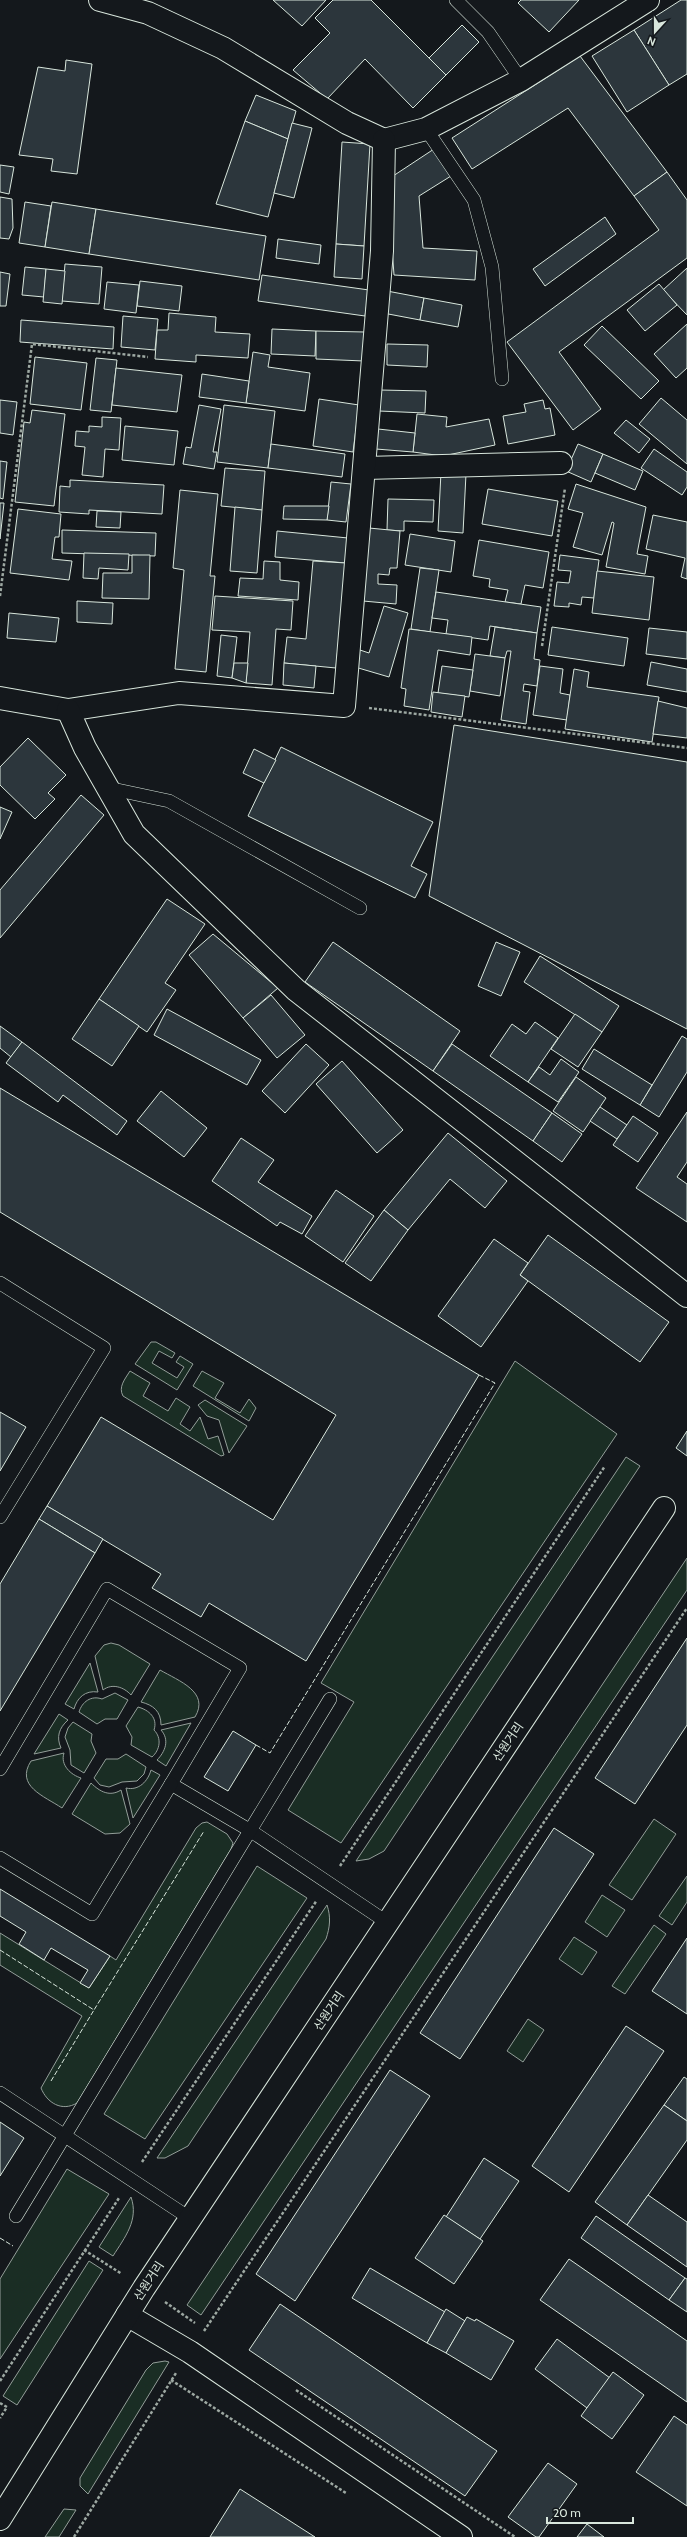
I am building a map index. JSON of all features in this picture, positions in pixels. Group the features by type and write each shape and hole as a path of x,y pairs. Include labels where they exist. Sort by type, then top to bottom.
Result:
{"street":[{"path":"100,0 148,13 223,48 347,123 384,140 426,129 521,80 648,0"},
{"path":"0,698 68,710 179,693 344,706 382,251 384,140"},
{"path":"365,468 561,463"},
{"path":"68,710 85,748 134,834 296,990 687,1296"},
{"name":"산원거리","path":"0,2519 127,2315 664,1508"},
{"path":"127,2315 190,2352 461,2537"}],"lane":[{"path":"456,0 488,32 521,80"},
{"path":"426,129 474,200 492,267 502,379"},
{"path":"108,788 170,801 360,908"},
{"path":"0,1283 104,1348 0,1517"},
{"path":"0,1769 107,1589 240,1668 92,1914 0,1858"},
{"path":"16,2216 330,1699"},
{"path":"171,1784 251,1831 388,1923"},
{"path":"0,2093 66,2135 191,2219"}],"path":[{"path":"0,596 32,344 148,357"},
{"path":"542,646 566,480 561,463"},
{"path":"344,706 433,715 687,748"},
{"path":"0,2381 131,2179 605,1466"},
{"path":"74,2537 171,2380 687,1608"},
{"path":"171,2380 351,2496"},
{"path":"0,2403 7,2408 0,2418"}],"green space":[{"path":"151,1342 156,1342 175,1353 172,1358 159,1351 152,1363 177,1378 184,1367 176,1362 180,1356 193,1364 177,1390 135,1364"},
{"path":"515,1361 617,1434 341,1843 288,1810 354,1702 321,1683"},
{"path":"130,1371 150,1383 143,1396 168,1411 176,1398 190,1407 180,1424 190,1431 200,1417 208,1439 218,1436 224,1455 221,1456 123,1396 121,1389 124,1380"},
{"path":"202,1371 224,1383 215,1398 240,1413 249,1399 256,1408 249,1421 193,1386"},
{"path":"205,1400 247,1426 229,1453 219,1420 207,1416 198,1405"},
{"path":"626,1457 640,1466 384,1851 369,1859 356,1861"},
{"path":"687,1558 687,1590 201,2315 187,2305"},
{"path":"111,1643 119,1645 150,1664 131,1695 125,1690 114,1686 103,1690 95,1656 104,1645"},
{"path":"90,1663 98,1692 89,1692 79,1698 74,1709 65,1704"},
{"path":"160,1670 183,1683 196,1694 199,1701 199,1708 195,1717 161,1725 160,1716 156,1709 141,1702"},
{"path":"115,1693 128,1700 117,1719 105,1719 97,1724 79,1712 82,1705 88,1700 94,1698 102,1699"},
{"path":"138,1707 149,1712 154,1718 154,1730 157,1733 159,1744 157,1751 152,1757 131,1745 132,1737 126,1726"},
{"path":"59,1714 68,1720 62,1726 59,1733 59,1744 61,1748 34,1754"},
{"path":"73,1722 92,1734 91,1741 96,1753 84,1773 71,1765 70,1750 65,1737 68,1728"},
{"path":"191,1723 166,1766 157,1760 164,1750 166,1742 164,1734 161,1730"},
{"path":"64,1753 63,1757 67,1769 74,1775 81,1778 62,1808 40,1794 29,1784 27,1770 31,1761"},
{"path":"126,1754 146,1767 144,1774 137,1781 122,1782 109,1787 100,1785 94,1778 106,1759 118,1759"},
{"path":"151,1770 160,1775 133,1818 126,1788 131,1789 139,1787 148,1778"},
{"path":"91,1783 98,1789 109,1793 121,1790 130,1824 120,1833 105,1834 72,1814"},
{"path":"654,1819 676,1834 632,1900 609,1885"},
{"path":"207,1822 227,1834 233,1843 231,1849 77,2103 66,2107 51,2102 41,2088 82,2016 0,1965 0,1933 89,1988 110,1956 116,1960 196,1828 202,1823"},
{"path":"257,1866 307,1898 145,2139 104,2114"},
{"path":"687,1876 687,1902 672,1925 659,1916"},
{"path":"602,1895 625,1910 607,1937 585,1922"},
{"path":"327,1905 330,1922 326,1939 188,2146 165,2158 157,2158"},
{"path":"654,1925 666,1934 625,1994 612,1986"},
{"path":"574,1937 597,1952 582,1975 559,1959"},
{"path":"528,2019 544,2030 523,2062 507,2051"},
{"path":"67,2169 109,2194 0,2359 0,2279"},
{"path":"131,2197 133,2213 130,2228 113,2256 99,2247"},
{"path":"89,2261 103,2270 17,2405 3,2396"},
{"path":"165,2361 169,2362 88,2494 80,2486 80,2478 146,2370 153,2363"},
{"path":"64,2509 76,2510 59,2537 45,2537"}],"building":[{"path":"273,0 326,0 302,26"},
{"path":"333,0 371,0 446,75 413,108 365,59 327,99 293,70 330,33 315,18"},
{"path":"521,0 579,0 549,32 518,3"},
{"path":"681,0 687,0 687,74 669,85 634,30"},
{"path":"462,25 479,42 446,75 429,58"},
{"path":"634,30 669,85 627,112 592,56"},
{"path":"580,56 667,172 634,196 568,108 472,169 452,138"},
{"path":"66,60 92,64 77,174 51,171 53,159 19,155 38,67 65,71"},
{"path":"256,95 296,111 288,139 245,121"},
{"path":"245,121 288,139 268,217 216,204"},
{"path":"292,123 312,128 294,198 274,193"},
{"path":"342,142 370,144 364,246 336,244"},
{"path":"434,149 451,176 419,196 423,248 477,251 475,280 394,275 387,180"},
{"path":"0,165 14,167 9,194 0,192"},
{"path":"667,172 687,200 687,258 559,352 601,409 573,430 507,342 659,230 634,196"},
{"path":"0,197 12,199 13,228 9,239 0,238"},
{"path":"25,202 51,206 45,247 19,243"},
{"path":"52,202 96,209 89,254 45,247"},
{"path":"96,209 266,236 259,280 89,254"},
{"path":"605,217 616,234 545,286 533,269"},
{"path":"278,239 321,245 319,264 276,258"},
{"path":"336,244 364,246 362,279 334,277"},
{"path":"65,264 102,267 99,304 62,301"},
{"path":"25,267 46,269 44,297 22,295"},
{"path":"687,268 687,315 663,290"},
{"path":"46,269 65,271 62,304 43,302"},
{"path":"0,272 10,274 6,306 0,306"},
{"path":"262,275 369,290 365,316 258,301"},
{"path":"140,281 182,286 179,311 137,306"},
{"path":"107,282 139,285 136,313 104,309"},
{"path":"659,284 677,305 645,331 627,310"},
{"path":"387,291 424,298 420,320 383,313"},
{"path":"424,298 462,305 458,327 420,320"},
{"path":"169,313 216,317 215,332 250,334 248,358 196,355 196,362 155,359 157,330 168,330"},
{"path":"123,316 158,319 155,350 121,347"},
{"path":"21,320 114,327 113,349 20,342"},
{"path":"687,324 687,368 676,378 654,354"},
{"path":"602,326 659,381 641,399 584,345"},
{"path":"272,329 316,331 315,356 271,354"},
{"path":"316,331 365,332 364,361 316,359"},
{"path":"387,344 428,345 427,367 387,365"},
{"path":"253,352 270,355 268,367 310,373 305,411 246,403"},
{"path":"35,357 87,363 81,410 30,404"},
{"path":"96,358 117,360 111,412 90,410"},
{"path":"116,368 182,375 177,412 112,405"},
{"path":"202,374 249,381 246,403 199,397"},
{"path":"380,390 426,391 425,413 379,411"},
{"path":"661,398 687,420 687,464 639,424"},
{"path":"319,399 359,405 353,452 313,446"},
{"path":"0,400 17,402 13,435 0,433"},
{"path":"543,400 545,409 550,408 555,435 508,444 503,416 526,412 524,404"},
{"path":"199,405 221,409 213,452 217,452 214,469 183,464 186,447 191,448"},
{"path":"224,405 275,411 268,468 217,462"},
{"path":"32,410 65,414 54,506 15,502 24,422 30,423"},
{"path":"417,414 447,417 446,427 489,419 495,445 443,456 413,452"},
{"path":"102,417 121,418 119,450 105,449 103,477 82,475 85,447 75,446 76,431 89,432 89,426 102,427"},
{"path":"626,420 650,439 639,453 614,433"},
{"path":"125,426 178,431 174,465 122,460"},
{"path":"378,429 415,433 413,452 376,449"},
{"path":"271,444 345,454 342,477 268,468"},
{"path":"578,444 603,454 591,482 566,471"},
{"path":"654,449 687,472 687,487 682,495 641,468"},
{"path":"603,454 643,471 635,490 595,473"},
{"path":"0,461 7,462 3,499 0,498"},
{"path":"225,468 265,471 262,510 221,506"},
{"path":"441,472 466,474 463,533 438,531"},
{"path":"70,480 164,485 162,514 89,510 89,514 59,512 60,486 70,487"},
{"path":"331,482 351,484 346,522 327,520"},
{"path":"576,484 646,507 637,554 648,556 645,574 606,567 614,523 612,522 602,555 573,547 583,513 568,509"},
{"path":"488,489 558,501 552,536 482,524"},
{"path":"180,490 218,494 210,576 215,576 206,672 175,669 184,570 173,568"},
{"path":"388,499 434,500 433,522 404,521 404,531 387,530"},
{"path":"0,503 4,503 0,539"},
{"path":"284,506 329,506 327,520 283,519"},
{"path":"235,507 262,510 257,573 230,571"},
{"path":"18,509 61,514 59,537 55,537 52,559 72,561 69,580 10,573"},
{"path":"97,511 121,512 120,528 96,527"},
{"path":"653,515 687,522 687,579 681,577 685,558 646,549"},
{"path":"369,528 400,531 397,568 390,568 389,575 378,574 378,584 397,585 396,604 363,601"},
{"path":"62,530 156,533 155,556 62,553"},
{"path":"277,531 348,538 346,563 275,557"},
{"path":"410,534 455,541 451,572 405,565"},
{"path":"479,540 549,552 543,588 525,585 521,604 505,602 508,590 489,587 490,579 473,576"},
{"path":"84,553 129,554 128,570 99,568 98,579 83,578"},
{"path":"132,555 150,555 149,599 102,598 103,573 132,573"},
{"path":"560,555 599,560 594,598 582,597 581,605 569,603 569,607 554,606 557,582 569,583 571,571 558,570"},
{"path":"264,561 280,562 280,580 299,582 298,600 238,596 240,578 263,579"},
{"path":"313,561 346,563 336,668 284,663 287,637 306,639"},
{"path":"420,568 439,570 430,632 411,629"},
{"path":"597,571 654,577 649,620 592,613"},
{"path":"436,592 541,607 537,633 490,626 488,640 446,634 448,620 432,618"},
{"path":"215,596 293,601 291,630 276,629 272,685 246,683 250,632 212,630"},
{"path":"77,601 113,603 112,624 77,622"},
{"path":"384,606 408,613 389,677 355,667 360,650 369,653"},
{"path":"9,613 59,618 56,642 7,638"},
{"path":"495,627 537,633 534,659 540,660 537,686 524,684 523,691 530,692 526,724 501,720 511,651 507,651 505,658 490,656"},
{"path":"552,627 628,638 624,666 548,655"},
{"path":"649,628 687,632 687,659 646,654"},
{"path":"409,629 472,637 470,655 438,650 429,710 404,706 406,689 401,688"},
{"path":"221,635 237,637 232,678 217,676"},
{"path":"475,654 505,658 500,696 470,691"},
{"path":"651,662 687,669 687,692 647,685"},
{"path":"234,663 248,663 246,683 232,678"},
{"path":"284,663 316,666 314,688 283,685"},
{"path":"442,666 473,670 469,697 438,693"},
{"path":"540,666 563,669 560,693 570,695 567,720 533,715"},
{"path":"574,669 589,672 587,687 659,697 652,742 565,729"},
{"path":"433,692 465,696 462,717 431,712"},
{"path":"658,701 687,708 687,738 653,734"},
{"path":"454,725 687,762 687,1029 429,896"},
{"path":"28,738 66,775 48,793 55,799 35,819 0,785 0,767"},
{"path":"281,747 433,822 411,866 427,874 415,898 248,816"},
{"path":"254,749 276,760 264,783 243,773"},
{"path":"81,795 104,815 0,938 0,890"},
{"path":"0,807 12,812 0,839"},
{"path":"167,899 205,924 165,983 176,990 147,1032 99,999"},
{"path":"213,934 278,988 243,1018 189,955"},
{"path":"333,942 460,1031 433,1071 305,982"},
{"path":"496,942 520,952 501,996 478,986"},
{"path":"540,956 619,1006 602,1032 524,982"},
{"path":"271,995 305,1035 277,1058 243,1018"},
{"path":"99,999 139,1026 112,1066 72,1039"},
{"path":"167,1009 261,1060 247,1085 154,1035"},
{"path":"575,1014 602,1032 578,1067 551,1049"},
{"path":"535,1022 558,1038 528,1082 490,1056 512,1024 526,1034"},
{"path":"0,1026 22,1042 11,1057 0,1048"},
{"path":"682,1036 687,1039 687,1072 659,1117 640,1105"},
{"path":"22,1042 127,1121 117,1135 63,1095 58,1102 6,1063"},
{"path":"306,1044 329,1065 285,1113 262,1091"},
{"path":"452,1044 552,1113 533,1141 433,1071"},
{"path":"594,1049 652,1085 640,1105 582,1069"},
{"path":"561,1059 579,1072 558,1102 528,1082 539,1067 550,1075"},
{"path":"342,1061 403,1130 377,1153 316,1084"},
{"path":"576,1077 606,1098 583,1132 553,1111"},
{"path":"0,1088 479,1375 306,1661 209,1603 201,1617 152,1588 161,1574 47,1506 101,1417 273,1520 336,1415 0,1212"},
{"path":"161,1091 207,1128 184,1157 137,1121"},
{"path":"600,1107 627,1125 617,1139 590,1121"},
{"path":"687,1112 687,1162 677,1177 687,1184 687,1222 636,1188"},
{"path":"552,1113 582,1134 562,1162 533,1141"},
{"path":"633,1116 658,1133 638,1162 613,1145"},
{"path":"448,1133 507,1181 485,1208 450,1179 408,1230 384,1210"},
{"path":"241,1138 274,1160 258,1182 312,1216 302,1234 280,1222 277,1226 212,1181"},
{"path":"336,1190 374,1216 343,1262 305,1236"},
{"path":"384,1210 408,1230 371,1281 345,1263"},
{"path":"548,1235 669,1322 640,1362 520,1275"},
{"path":"494,1239 528,1263 520,1275 528,1281 481,1347 438,1316"},
{"path":"0,1412 26,1427 0,1471"},
{"path":"687,1431 687,1456 676,1448"},
{"path":"47,1506 103,1539 95,1553 39,1519"},
{"path":"39,1519 95,1553 0,1711 0,1584"},
{"path":"687,1638 687,1725 635,1804 595,1778"},
{"path":"233,1731 256,1745 228,1791 204,1777"},
{"path":"554,1828 594,1854 460,2059 420,2033"},
{"path":"0,1889 110,1956 89,1988 80,1983 88,1970 51,1948 44,1960 19,1944 26,1932 0,1916"},
{"path":"687,1938 687,2014 652,1991"},
{"path":"626,2026 664,2051 569,2192 532,2166"},
{"path":"390,2070 430,2096 295,2301 256,2274"},
{"path":"684,2077 687,2079 687,2121 664,2105"},
{"path":"664,2105 687,2121 687,2140 627,2225 595,2202"},
{"path":"0,2122 24,2138 0,2176"},
{"path":"484,2158 519,2181 480,2239 446,2217"},
{"path":"648,2195 687,2222 687,2267 627,2225"},
{"path":"444,2215 483,2241 454,2284 415,2258"},
{"path":"596,2216 685,2278 669,2300 581,2238"},
{"path":"569,2259 687,2341 687,2402 540,2300"},
{"path":"370,2268 445,2312 427,2343 352,2298"},
{"path":"685,2278 687,2279 687,2312 669,2300"},
{"path":"280,2304 497,2451 465,2496 249,2350"},
{"path":"446,2309 465,2321 446,2353 427,2343"},
{"path":"467,2317 475,2321 476,2319 514,2341 491,2380 446,2353"},
{"path":"557,2339 610,2378 587,2408 535,2369"},
{"path":"613,2372 644,2395 612,2439 581,2416"},
{"path":"674,2416 687,2425 687,2506 636,2472"},
{"path":"548,2463 577,2484 539,2537 536,2537 508,2517"},
{"path":"240,2489 315,2537 210,2537"},
{"path":"587,2524 604,2537 577,2537"}],"fence":[{"path":"256,1745 270,1753 495,1383 479,1375"},
{"path":"0,1950 94,2010 204,1831"},
{"path":"51,2081 94,2010"},
{"path":"0,2238 13,2246"}]}
